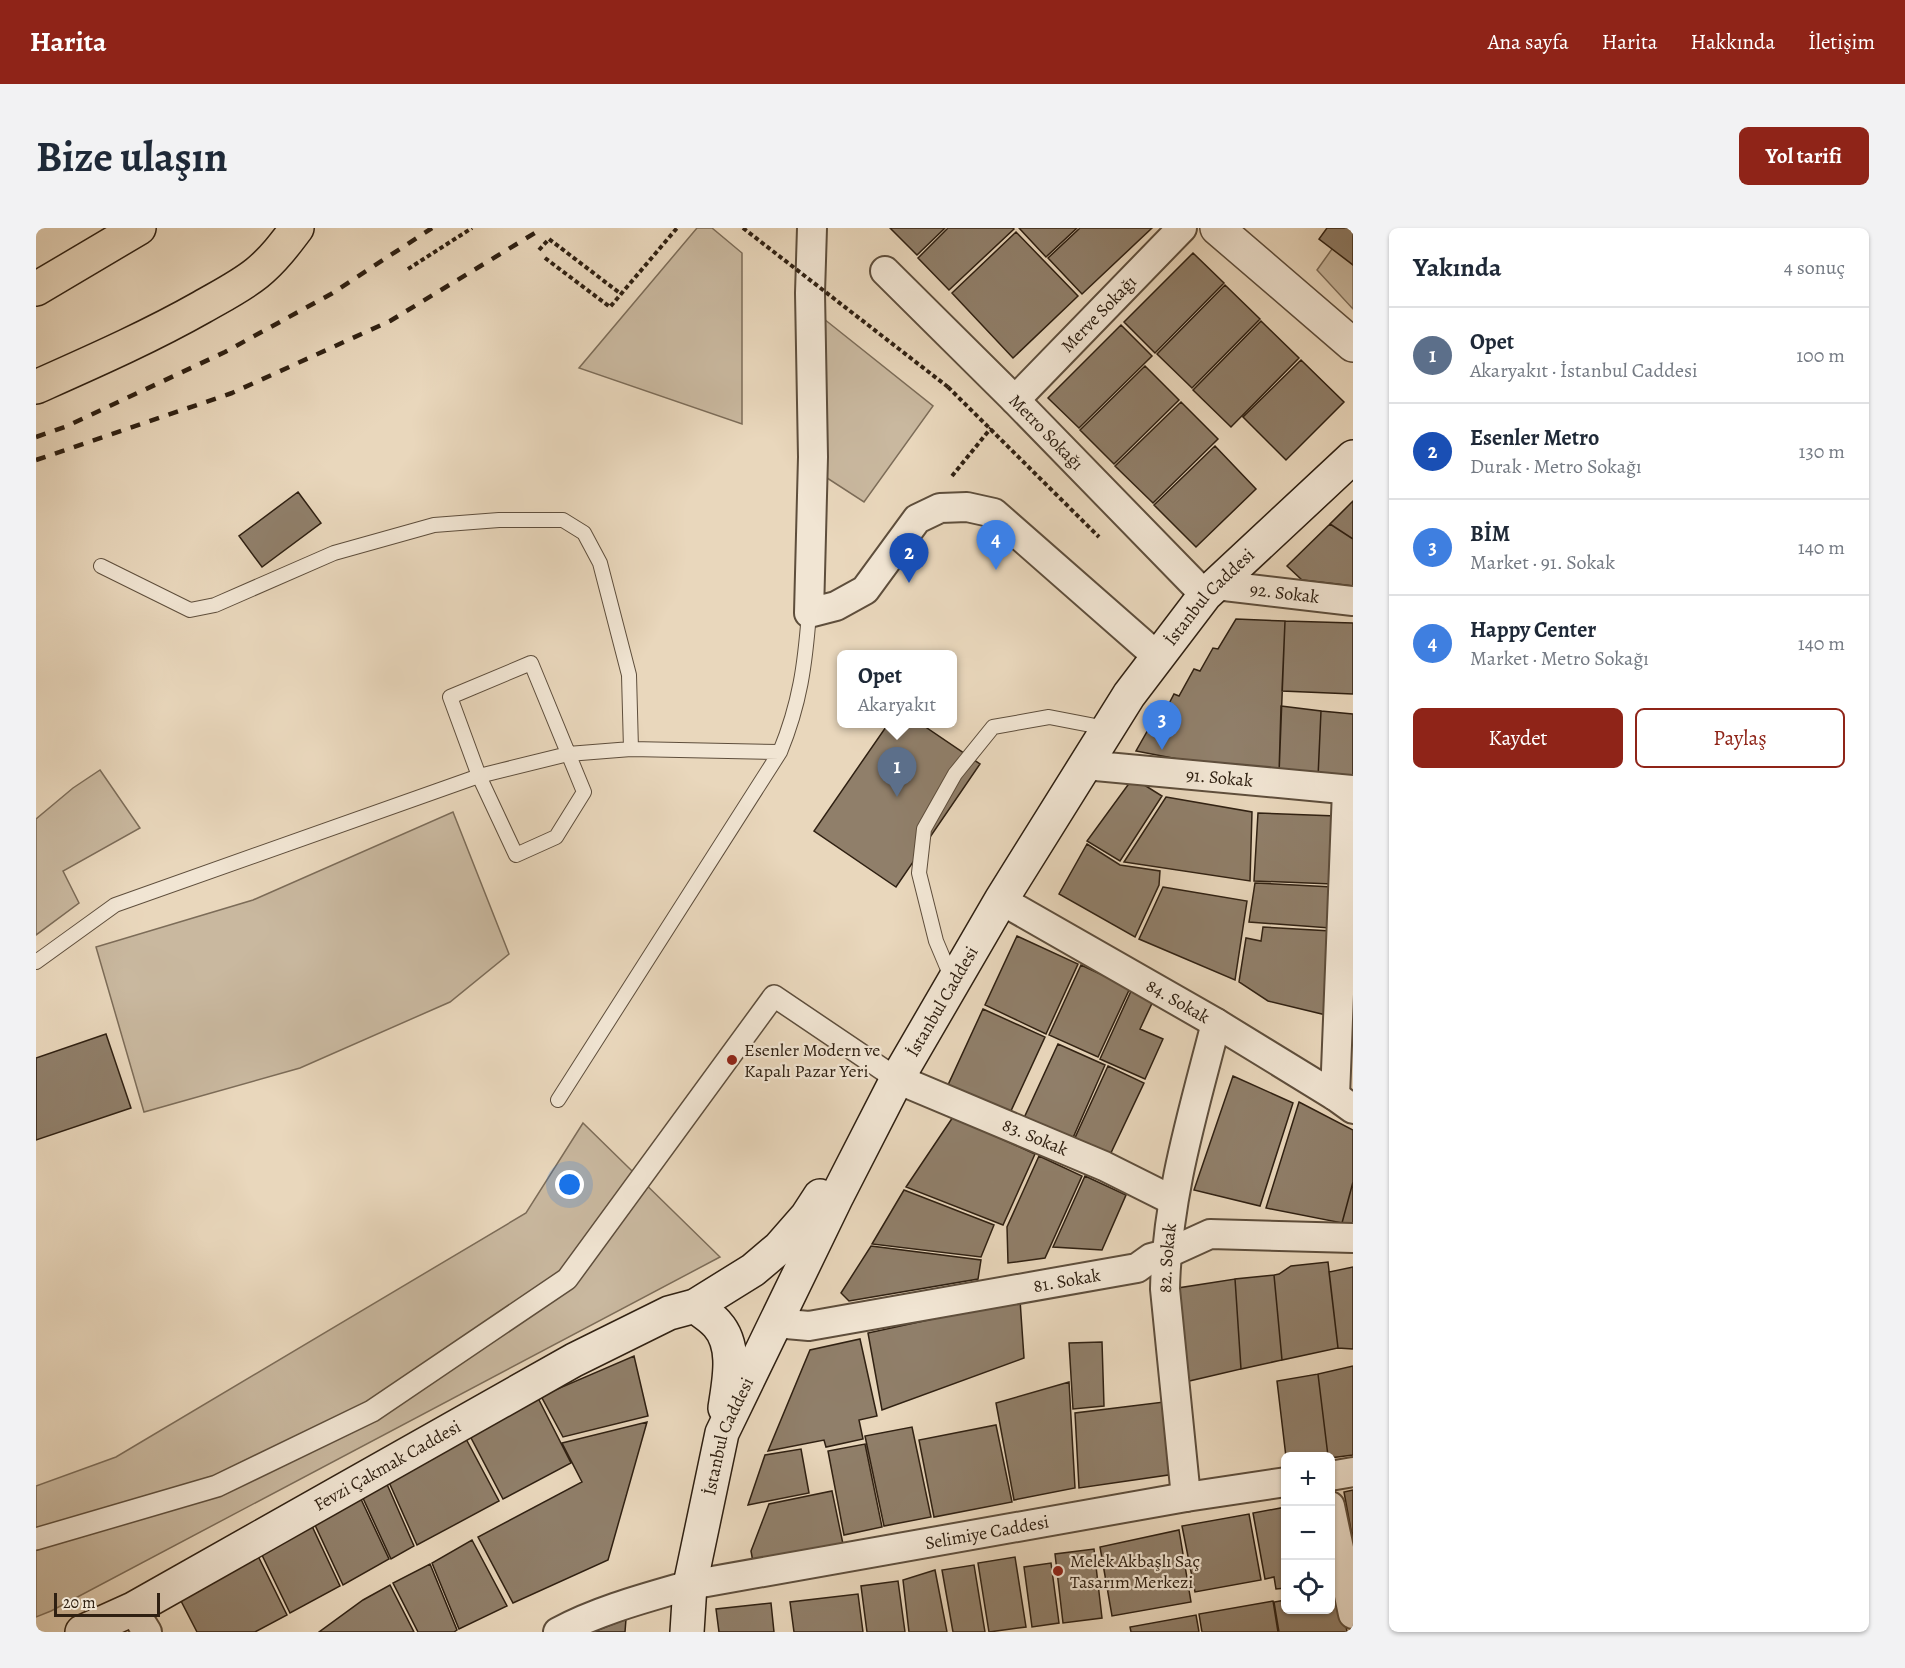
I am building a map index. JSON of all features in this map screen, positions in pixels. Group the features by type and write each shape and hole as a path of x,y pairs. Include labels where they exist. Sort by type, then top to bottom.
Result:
{"highway":[{"path":"36,289 139,228"},
{"path":"36,387 114,352 229,292 256,273 278,252 297,228"}],"main road":[{"path":"1217,228 1353,345"},
{"name":"İstanbul Caddesi","path":"687,1632 690,1585 722,1433 836,1198 897,1079 1001,900 1106,728 1158,657 1210,590 1353,457"},
{"name":"Fevzi Çakmak Caddesi","path":"82,1632 140,1621 574,1360 669,1313 695,1306 753,1270 779,1248 807,1216 897,1079"},
{"path":"695,1306 718,1325 729,1345 730,1375 722,1433"}],"street":[{"path":"812,228 810,293 813,458 809,613 836,606 865,590 917,519 940,508 967,507 994,513 1158,657"},
{"name":"Merve Sokağı","path":"1015,400 1182,228"},
{"name":"Metro Sokağı","path":"885,272 1210,590"},
{"name":"92. Sokak","path":"1210,590 1353,601"},
{"name":"91. Sokak","path":"1085,765 1350,790"},
{"path":"1344,1103 1350,790"},
{"name":"84. Sokak","path":"1001,900 1216,1023 1344,1103"},
{"path":"36,1539 217,1486 372,1411 567,1279 774,996 897,1079"},
{"name":"82. Sokak","path":"1186,1497 1165,1289 1166,1254 1179,1167 1216,1023"},
{"name":"83. Sokak","path":"897,1079 1104,1166 1173,1200"},
{"name":"81. Sokak","path":"775,1323 809,1326 1137,1268 1151,1258 1166,1254 1210,1234 1353,1238"},
{"path":"1335,1475 1353,1472"},
{"name":"Selimiye Caddesi","path":"558,1632 572,1624 634,1601 690,1585 1186,1497 1281,1483"},
{"path":"1335,1529 1353,1614"}],"lane":[{"path":"101,566 189,610 215,605 334,553 434,525 499,520 563,520 584,532 600,563 629,675 631,749"},
{"path":"558,1100 780,752 793,722 805,666 809,613"},
{"path":"531,663 568,754 584,792 556,837 516,855 479,776 450,697 531,663"},
{"path":"953,982 936,941 920,873 924,829 955,774 993,727 1049,717 1106,728"},
{"path":"36,962 115,905 479,776 568,754 631,749 780,752"}],"path":[{"path":"408,269 472,228"},
{"path":"545,258 610,307 677,228"},
{"path":"743,228 948,387 1100,538"},
{"path":"539,250 549,239 621,294"},
{"path":"917,519 1015,400"}],"shaded area":[{"path":"697,228 712,228 742,253 742,424 579,368"},
{"path":"1347,228 1353,228 1353,309 1317,270"},
{"path":"819,315 933,406 864,502 824,476"},
{"path":"100,770 140,828 63,871 79,903 36,935 36,819 73,788"},
{"path":"453,812 509,954 450,1002 300,1068 144,1112 96,947 253,900"},
{"path":"583,1123 720,1257 36,1617 36,1486 116,1457 526,1213"}],"building":[{"path":"890,228 945,228 917,255"},
{"path":"948,228 1014,229 949,290 918,258"},
{"path":"1019,228 1077,228 1046,257"},
{"path":"1080,228 1152,228 1082,294 1048,258"},
{"path":"1327,228 1353,228 1353,265 1319,239"},
{"path":"1016,232 1078,296 1013,358 952,293"},
{"path":"1193,253 1224,283 1155,353 1124,322"},
{"path":"1225,285 1260,319 1192,388 1157,354"},
{"path":"1261,321 1299,358 1231,427 1193,390"},
{"path":"1121,325 1152,356 1079,428 1048,398"},
{"path":"1301,360 1344,402 1286,460 1243,417"},
{"path":"1145,366 1179,400 1114,464 1080,430"},
{"path":"1181,402 1218,439 1153,503 1115,466"},
{"path":"1215,446 1256,489 1196,547 1154,505"},
{"path":"298,492 321,523 262,567 239,536"},
{"path":"1353,501 1353,539 1330,524"},
{"path":"1330,524 1353,539 1353,586 1302,580 1287,566"},
{"path":"1236,619 1285,621 1279,774 1136,751 1157,714 1163,715 1174,694 1179,696 1194,669 1200,671 1213,648 1218,649"},
{"path":"1285,621 1353,623 1353,694 1282,691"},
{"path":"1281,706 1321,711 1318,777 1279,774"},
{"path":"1321,711 1353,714 1353,781 1318,777"},
{"path":"885,728 927,728 980,764 896,887 814,831"},
{"path":"1133,778 1162,796 1120,861 1087,841"},
{"path":"1166,797 1252,812 1250,881 1124,862"},
{"path":"1258,813 1336,816 1332,884 1254,881"},
{"path":"1087,844 1120,865 1160,871 1159,885 1135,937 1059,894"},
{"path":"1255,883 1333,887 1330,928 1249,922"},
{"path":"1163,887 1247,901 1235,980 1139,939"},
{"path":"1263,927 1331,931 1326,1015 1268,1001 1239,982 1246,938 1261,941"},
{"path":"1017,936 1078,964 1046,1034 985,1005"},
{"path":"1081,965 1130,988 1098,1057 1049,1035"},
{"path":"1132,989 1154,999 1140,1029 1163,1039 1145,1079 1100,1059"},
{"path":"983,1009 1045,1037 1010,1113 948,1085"},
{"path":"106,1034 131,1108 36,1140 36,1058"},
{"path":"1058,1044 1105,1065 1072,1140 1024,1118"},
{"path":"1108,1066 1144,1083 1109,1157 1074,1140"},
{"path":"1233,1076 1293,1103 1260,1206 1194,1190"},
{"path":"1299,1102 1353,1130 1353,1182 1342,1223 1266,1208"},
{"path":"953,1117 1035,1154 1003,1225 906,1187"},
{"path":"1039,1156 1082,1176 1045,1258 1008,1263 1007,1227"},
{"path":"1085,1176 1126,1195 1102,1250 1053,1247"},
{"path":"1353,1182 1353,1223 1342,1223"},
{"path":"904,1190 994,1225 981,1257 872,1244"},
{"path":"871,1246 981,1260 978,1279 849,1301 841,1293"},
{"path":"1328,1262 1338,1348 1282,1360 1274,1275 1291,1266"},
{"path":"1353,1267 1353,1349 1338,1348 1329,1272"},
{"path":"1274,1275 1282,1360 1241,1369 1235,1279"},
{"path":"1235,1279 1241,1369 1185,1382 1178,1288"},
{"path":"1020,1300 1024,1358 882,1410 868,1333"},
{"path":"860,1339 877,1416 859,1420 863,1439 826,1447 824,1440 768,1451 810,1350"},
{"path":"1102,1342 1104,1406 1073,1409 1069,1343"},
{"path":"634,1356 648,1416 563,1437 541,1396"},
{"path":"1353,1366 1353,1455 1335,1457 1335,1452 1328,1452 1318,1374"},
{"path":"1318,1374 1328,1452 1285,1452 1277,1381"},
{"path":"1069,1382 1075,1488 1014,1500 996,1403"},
{"path":"538,1398 571,1463 503,1499 469,1434"},
{"path":"1172,1401 1175,1474 1079,1488 1075,1413"},
{"path":"647,1422 608,1560 513,1603 478,1537 582,1482 562,1443"},
{"path":"996,1425 1012,1502 934,1517 919,1440"},
{"path":"912,1427 931,1517 884,1526 865,1436"},
{"path":"465,1437 499,1501 417,1545 388,1480"},
{"path":"865,1444 882,1527 844,1535 828,1451"},
{"path":"801,1449 809,1493 748,1505 765,1455"},
{"path":"386,1482 414,1546 391,1559 362,1496"},
{"path":"1353,1490 1353,1541 1344,1492"},
{"path":"832,1491 843,1544 753,1562 751,1551 769,1504"},
{"path":"360,1497 389,1559 343,1585 314,1523"},
{"path":"1281,1508 1281,1588 1276,1589 1274,1577 1265,1579 1253,1513"},
{"path":"1249,1514 1261,1580 1195,1592 1182,1526"},
{"path":"311,1524 340,1586 290,1613 261,1553"},
{"path":"1179,1530 1191,1602 1112,1616 1100,1547"},
{"path":"472,1540 507,1606 459,1629 432,1563"},
{"path":"1094,1549 1102,1618 1063,1623 1055,1554"},
{"path":"257,1554 287,1615 255,1632 197,1632 180,1599"},
{"path":"1015,1557 1026,1627 989,1632 978,1563"},
{"path":"1051,1563 1059,1623 1032,1627 1024,1567"},
{"path":"430,1564 457,1630 454,1632 418,1632 393,1583"},
{"path":"974,1565 985,1632 953,1632 942,1570"},
{"path":"935,1570 947,1632 909,1632 903,1580"},
{"path":"898,1581 905,1632 867,1632 861,1586"},
{"path":"1335,1582 1339,1582 1347,1632 1279,1632 1274,1602 1281,1601 1281,1614 1335,1614"},
{"path":"390,1585 414,1632 319,1632 363,1600"},
{"path":"858,1594 863,1632 794,1632 790,1602"},
{"path":"1273,1601 1278,1632 1202,1632 1199,1614"},
{"path":"771,1603 774,1632 719,1632 716,1609"},
{"path":"1196,1615 1199,1632 1131,1632 1130,1627"},
{"path":"626,1619 625,1632 593,1632"}],"railway":[{"path":"36,437 65,427 225,352 331,294 432,228"},
{"path":"36,460 232,393 390,321 543,228"}],"place":[{"name":"Happy Center","path":"996,570"},
{"name":"Esenler Metro","path":"909,583"},
{"name":"BİM","path":"1162,750"},
{"name":"Opet","path":"897,797"},
{"name":"Esenler Modern ve Kapalı Pazar Yeri","path":"732,1060"},
{"name":"Melek Akbaşlı Saç Tasarım Merkezi","path":"1058,1571"}]}
